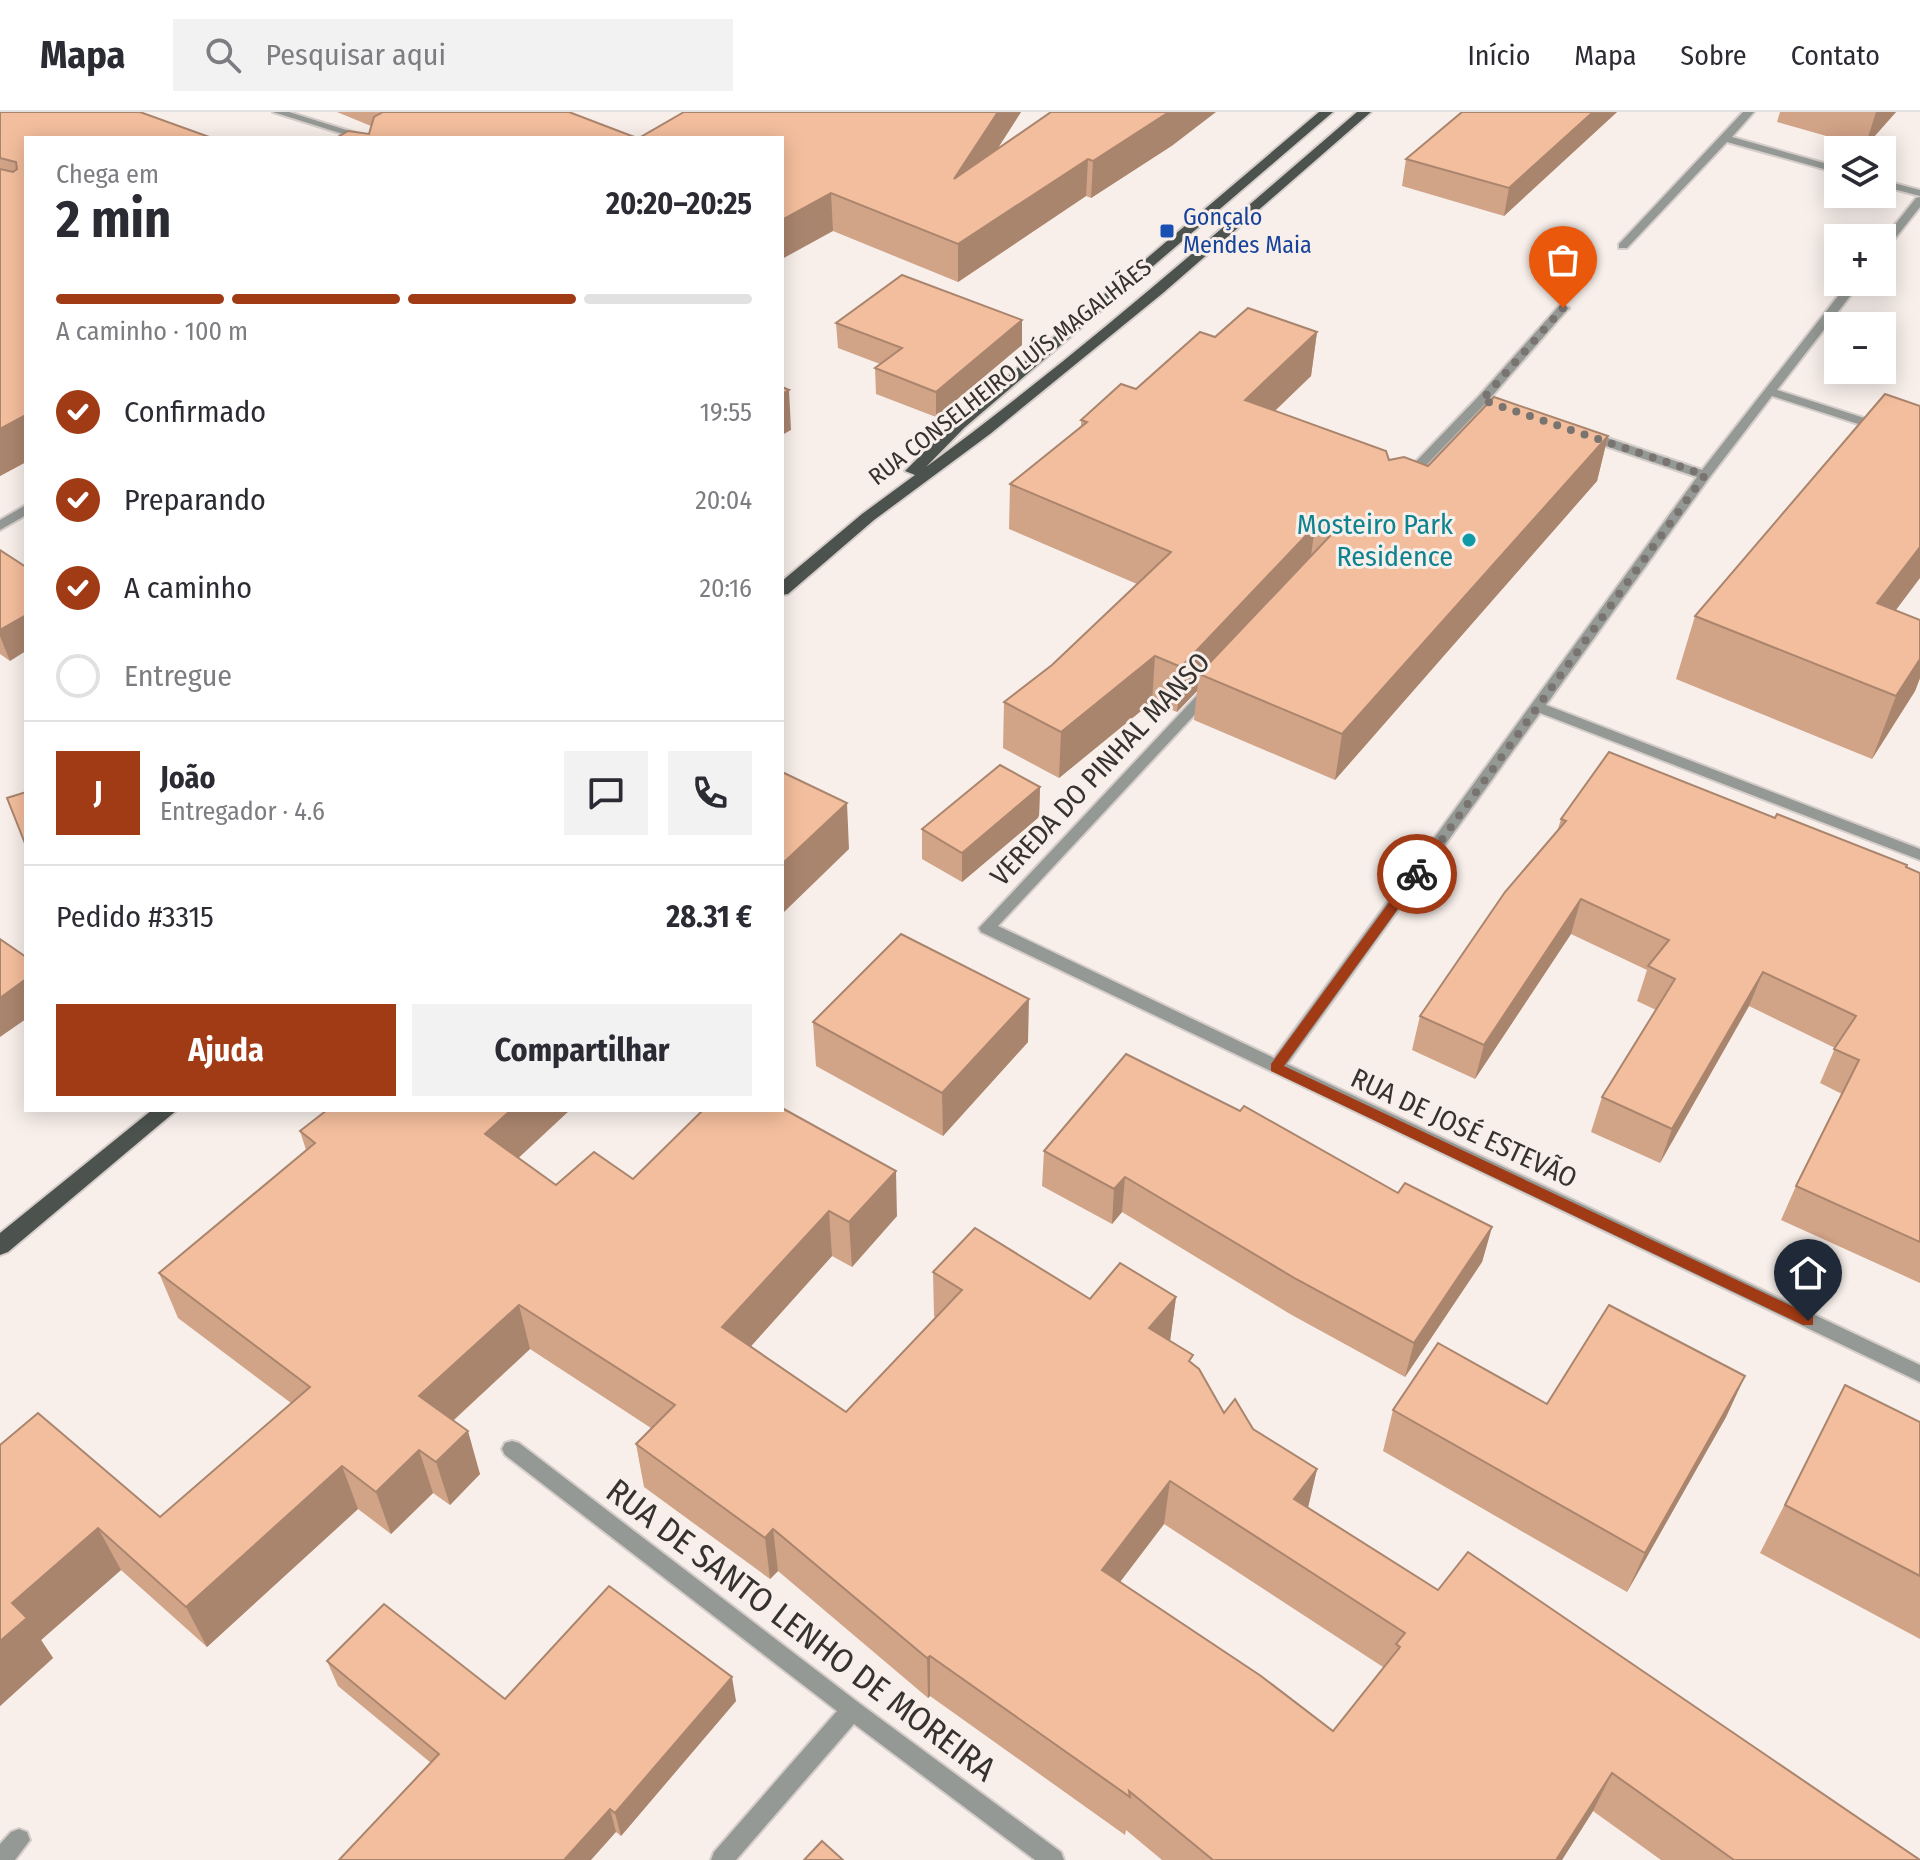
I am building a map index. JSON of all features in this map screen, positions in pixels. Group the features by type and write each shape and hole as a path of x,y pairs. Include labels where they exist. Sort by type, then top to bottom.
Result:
{"main road":[{"name":"RUA CONSELHEIRO LUÍS MAGALHÃES","path":"868,517 959,425 1327,112"},
{"name":"RUA CONSELHEIRO LUÍS MAGALHÃES","path":"784,588 868,517 985,431 1158,290 1365,112"},
{"path":"0,1246 164,1112"}],"street":[{"path":"278,112 360,136"},
{"path":"1623,246 1749,112"},
{"path":"1725,138 1824,166"},
{"path":"1896,187 1920,193"},
{"path":"1896,230 1920,200"},
{"path":"1276,1067 1705,475 1844,296"},
{"path":"1398,488 1482,400 1563,308"},
{"path":"1768,391 1920,440"},
{"path":"1482,400 1497,405"},
{"path":"1572,430 1705,475"},
{"path":"0,507 21,513"},
{"path":"0,526 21,513"},
{"name":"VEREDA DO PINHAL MANSO","path":"987,928 1220,678"},
{"path":"1538,707 1920,855"},
{"name":"RUA DE JOSÉ ESTEVÃO","path":"987,928 1920,1374"},
{"name":"RUA DE SANTO LENHO DE MOREIRA","path":"512,1449 1053,1860"},
{"path":"722,1860 852,1710"},
{"path":"0,1860 19,1840"}],"building":[{"path":"0,112 140,112 206,136 24,136 24,416 0,429 0,169 13,172 17,169 16,162 0,158"},
{"path":"383,112 569,112 632,136 339,136 348,131 369,134 374,117"},
{"path":"684,112 998,112 954,179 1051,112 1169,112 1093,161 1088,159 958,244 831,193 784,219 784,136 642,136"},
{"path":"1462,112 1593,112 1509,188 1406,159"},
{"path":"902,275 1022,320 936,392 875,368 902,348 836,323"},
{"path":"1248,308 1317,332 1245,400 1386,451 1389,460 1404,457 1428,466 1494,397 1608,436 1342,734 1199,674 1330,536 1327,525 1315,526 1181,667 1155,656 1061,732 1004,702 1052,665 1171,552 1010,484 1087,422 1081,420 1121,384 1136,389 1200,332 1215,337"},
{"path":"1885,394 1920,406 1920,547 1877,603 1920,620 1920,659 1896,696 1695,616"},
{"path":"0,550 24,566 24,616 0,630"},
{"path":"1609,752 1775,818 1777,814 1907,865 1920,873 1920,1242 1796,1186 1859,1060 1834,1049 1856,1016 1763,972 1672,1129 1602,1097 1675,979 1648,966 1669,940 1581,899 1484,1045 1420,1016 1505,892 1566,821 1561,819"},
{"path":"1000,765 1040,787 962,853 922,829"},
{"path":"784,773 847,803 784,862"},
{"path":"24,793 24,841 7,798"},
{"path":"901,934 1029,999 942,1093 813,1022"},
{"path":"0,939 24,956 24,980 0,998"},
{"path":"1126,1054 1240,1111 1244,1106 1398,1193 1405,1183 1492,1227 1414,1343 1296,1279 1125,1177 1114,1189 1044,1151"},
{"path":"784,1109 896,1171 849,1222 829,1211 722,1327 846,1412 962,1290 933,1272 975,1228 1090,1299 1120,1263 1176,1297 1149,1328 1193,1355 1189,1361 1199,1369 1224,1413 1235,1399 1253,1429 1317,1469 1294,1499 1438,1590 1468,1552 1920,1860 1734,1860 1612,1773 1556,1860 1213,1860 1129,1791 1130,1797 930,1656 927,1658 773,1529 765,1538 636,1444 675,1405 519,1305 419,1396 468,1431 436,1462 419,1450 376,1492 342,1466 186,1607 98,1528 12,1603 27,1618 0,1641 0,1445 38,1413 160,1517 310,1387 159,1273 315,1143 300,1131 324,1112 509,1112 485,1134 556,1185 594,1152 633,1179 701,1112 784,1112","holes":["1170,1481 1405,1633 1396,1644 1400,1647 1333,1731 1261,1676 1102,1570"]},
{"path":"1609,1305 1745,1376 1645,1553 1393,1410 1438,1343 1547,1404"},
{"path":"1845,1385 1920,1422 1920,1576 1785,1505"},
{"path":"609,1586 732,1677 615,1813 610,1809 564,1860 339,1860 439,1754 327,1661 384,1604 505,1699"},
{"path":"822,1841 843,1860 804,1860"}],"way so far":[{"path":"1417,874 1705,475 1482,400 1563,308"}],"place":[{"name":"Gonçalo Mendes Maia","path":"1167,231"},
{"name":"Mosteiro Park Residence","path":"1469,540"}],"route":[{"path":"1417,874 1276,1067 1808,1321"}]}
